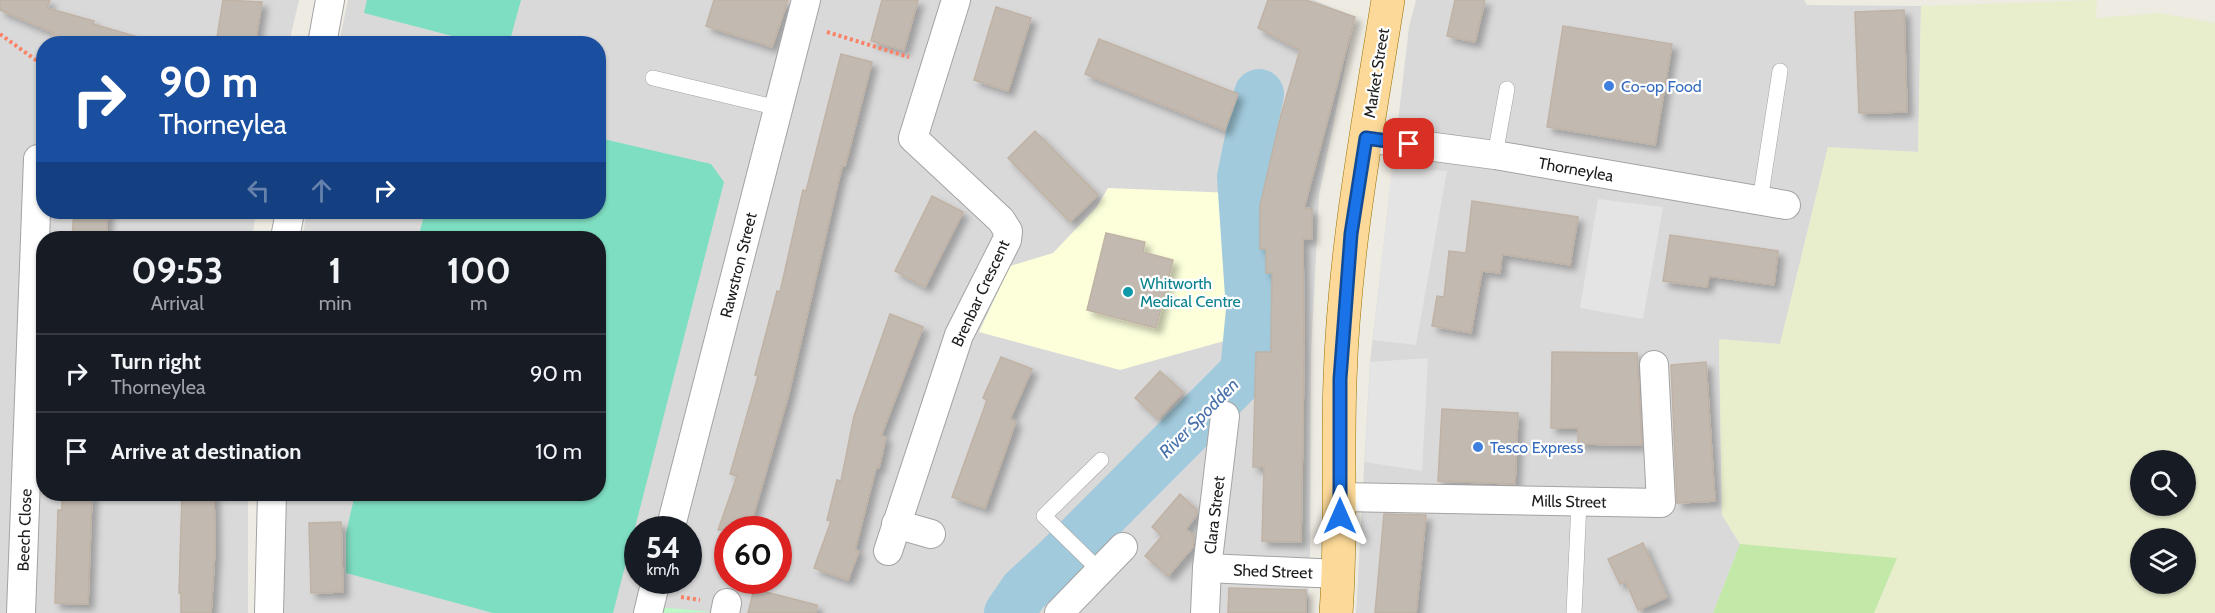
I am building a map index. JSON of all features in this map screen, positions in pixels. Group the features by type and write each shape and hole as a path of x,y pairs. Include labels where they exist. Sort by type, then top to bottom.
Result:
{"main road":[{"name":"Market Street","path":"1336,613 1339,574 1340,379 1351,234 1388,0"}],"street":[{"path":"323,36 330,0"},
{"name":"Brenbar Crescent","path":"888,551 959,335 1007,240 1008,231 1001,220 913,138 956,0"},
{"name":"Rawstron Street","path":"674,516 803,12"},
{"name":"Thorneylea","path":"1366,138 1495,155 1773,203"},
{"name":"Beech Close","path":"21,613 36,212"},
{"name":"Mills Street","path":"1340,497 1661,503 1654,365"},
{"name":"Clara Street","path":"1205,613 1207,568 1225,416"},
{"path":"269,613 272,501"},
{"path":"896,524 931,534"},
{"path":"1059,613 1093,565 1123,547"},
{"name":"Shed Street","path":"1207,568 1339,574"}],"lane":[{"path":"1773,203 1780,71"},
{"path":"653,78 778,108"},
{"path":"1495,155 1508,88"},
{"path":"1093,565 1044,516 1101,460"},
{"path":"1574,613 1579,502"}],"path":[{"path":"803,12 936,65"},
{"path":"0,34 36,60"},
{"path":"652,596 726,608"}],"shaded area":[{"path":"0,0 299,0 291,36 36,36 36,219 255,219 253,231 36,231 36,501 248,501 248,613 0,613"},
{"path":"348,0 1314,0 1355,17 1319,195 1311,354 1308,613 283,613 285,501 606,501 606,231 303,231 306,219 606,219 606,36 340,36"},
{"path":"1416,0 1804,0 1807,5 1921,6 1918,152 1828,148 1780,344 1719,340 1722,515 1740,544 1713,613 1356,613 1370,362 1409,27"},
{"path":"2097,0 2096,18 2159,13 2215,23 2215,613 1874,613 1897,558 1740,544 1722,515 1719,339 1780,344 1828,147 1918,152 1921,6"},
{"path":"1392,168 1447,171 1416,345 1373,340"},
{"path":"1108,188 1233,193 1242,336 1120,370 979,332 1010,266 1053,253 1096,208"},
{"path":"1598,199 1663,207 1643,319 1580,308"},
{"path":"1428,358 1422,471 1365,462 1370,362"}],"green space":[{"path":"367,0 521,0 511,36 452,36 364,13"},
{"path":"606,140 711,164 724,182 638,516 624,516 624,570 613,613 493,613 346,573 346,533 353,501 606,501 606,231 420,231 423,219 606,219"},
{"path":"1740,544 1897,558 1874,613 1713,613"},
{"path":"658,607 713,612 657,613"}],"building":[{"path":"0,0 50,0 47,8 94,21 93,24 135,36 53,36 54,33 0,10"},
{"path":"223,0 262,2 256,36 217,36"},
{"path":"714,0 788,0 772,47 706,26"},
{"path":"882,0 918,0 904,50 871,41"},
{"path":"1268,0 1306,0 1355,17 1304,208 1312,209 1312,239 1303,239 1301,542 1262,541 1264,467 1253,467 1256,352 1271,352 1272,273 1266,273 1266,249 1260,249 1260,206 1281,115 1300,50 1258,28"},
{"path":"1455,0 1485,0 1475,42 1447,36"},
{"path":"996,7 1031,18 1008,91 974,80"},
{"path":"1904,10 1907,112 1859,113 1855,12"},
{"name":"Co-op Food","path":"1563,26 1672,44 1655,145 1547,127"},
{"path":"1099,39 1238,94 1225,130 1085,74"},
{"path":"841,54 872,62 845,166 842,166 788,397 753,516 723,516 737,476 730,474 758,376 755,375 777,291 780,292 803,190 806,191"},
{"path":"1035,131 1098,195 1070,222 1008,158"},
{"path":"932,196 963,212 925,287 895,271"},
{"path":"1472,201 1578,217 1570,265 1502,254 1500,273 1482,271 1471,333 1432,326 1437,296 1444,297 1449,251 1466,253"},
{"path":"73,219 107,219 107,231 73,231"},
{"name":"Whitworth Medical Centre","path":"1106,233 1145,242 1143,252 1173,260 1156,328 1087,310"},
{"path":"1670,235 1778,251 1774,285 1709,276 1707,287 1663,281"},
{"path":"890,314 923,327 881,436 886,437 879,468 876,468 855,550 859,551 848,580 814,568 831,521 827,520 837,480 841,481 854,416"},
{"path":"1552,352 1637,353 1642,445 1578,444 1578,428 1551,428"},
{"path":"1001,357 1032,369 1010,419 1016,421 985,508 952,497 987,400 983,398"},
{"path":"1706,362 1715,501 1677,503 1671,365"},
{"path":"1160,371 1183,392 1158,419 1135,398"},
{"name":"Tesco Express","path":"1442,409 1518,413 1515,484 1438,481"},
{"path":"1180,494 1197,510 1196,516 1186,529 1194,536 1193,547 1168,576 1145,556 1162,536 1152,527"},
{"path":"62,501 92,501 88,604 55,603 58,510 62,510"},
{"path":"182,501 214,501 215,550 211,613 181,613 181,593 179,593"},
{"path":"1384,514 1426,515 1416,613 1375,613"},
{"path":"341,522 343,592 311,593 309,523"},
{"path":"1643,543 1667,597 1638,610 1626,582 1620,584 1608,559"},
{"path":"1229,588 1306,590 1306,613 1228,613"},
{"path":"753,594 774,594 817,605 816,613 748,613"}],"waterway":[{"name":"River Spodden","path":"1009,613 1024,591 1059,559 1245,372 1251,310 1242,177 1259,94"}],"place":[{"name":"Co-op Food","path":"1609,86"},
{"name":"Whitworth Medical Centre","path":"1128,292"},
{"name":"Tesco Express","path":"1478,447"}],"route":[{"path":"1340,516 1340,379 1351,234 1366,138 1409,144"}]}
